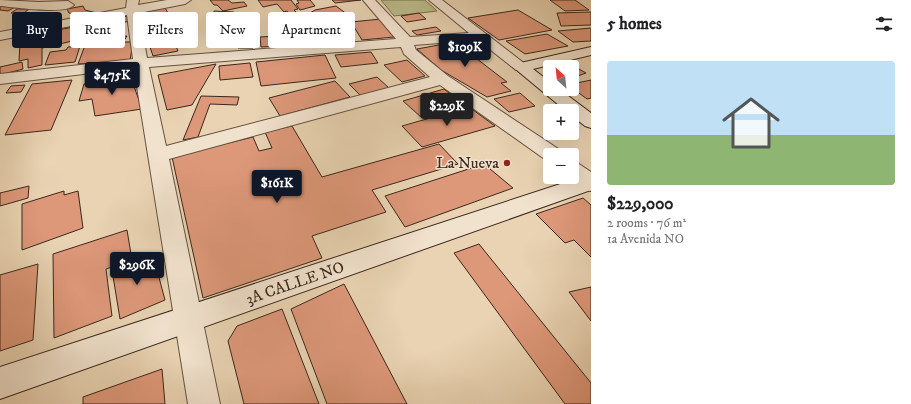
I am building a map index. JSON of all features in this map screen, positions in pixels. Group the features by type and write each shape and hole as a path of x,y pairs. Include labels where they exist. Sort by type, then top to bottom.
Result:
{"street":[{"path":"0,36 132,5 185,0"},
{"path":"369,0 406,41 409,50 418,60 442,79 543,148"},
{"path":"435,0 591,122"},
{"path":"0,2 39,6 68,5"},
{"path":"132,5 141,63 204,404"},
{"path":"0,79 141,63 481,36"},
{"path":"521,67 591,52"},
{"path":"158,155 442,79"},
{"path":"579,174 591,183"},
{"name":"3A CALLE NO","path":"0,384 591,183"}],"green space":[{"path":"381,0 425,0 437,11 394,16"}],"building":[{"path":"210,0 228,0 232,3 244,2 247,6 223,11 217,5 214,5"},
{"path":"258,0 291,0 298,9 294,10 296,12 284,12 277,4 263,7"},
{"path":"297,0 310,0 315,6 300,10 296,4 299,3"},
{"path":"332,0 361,0 335,3"},
{"path":"550,0 575,0 589,10 565,11"},
{"path":"0,5 15,7 8,11 0,10"},
{"path":"83,6 85,10 93,12 70,12 70,13 67,9"},
{"path":"164,6 167,12 136,12"},
{"path":"336,6 344,12 312,12"},
{"path":"17,9 29,9 25,12 12,12"},
{"path":"518,10 552,30 499,40 468,18"},
{"path":"591,12 591,25 561,26 557,13"},
{"path":"419,13 426,19 407,22 401,16"},
{"path":"125,16 128,16 130,21 125,22"},
{"path":"381,19 394,37 362,40 355,29 355,22"},
{"path":"436,27 441,31 417,35 412,31"},
{"path":"70,28 70,42 62,43 62,29"},
{"path":"591,28 591,41 573,42 558,31"},
{"path":"547,34 568,46 525,54 506,41"},
{"path":"260,37 268,37 268,47 261,47"},
{"path":"125,42 133,42 130,61 78,64 84,48 125,48"},
{"path":"455,42 507,82 501,83 511,91 487,97 441,70 417,49"},
{"path":"68,47 79,48 75,62 45,65 50,52 66,50"},
{"path":"20,48 42,48 42,65 28,68 28,59 19,61"},
{"path":"150,48 177,48 178,51 153,56"},
{"path":"371,52 378,63 341,67 335,55"},
{"path":"325,55 336,78 261,86 256,62"},
{"path":"407,60 425,76 402,82 384,65"},
{"path":"22,62 23,69 0,75 0,67"},
{"path":"250,63 253,77 220,80 219,66"},
{"path":"216,64 192,105 167,110 158,75"},
{"path":"579,69 586,73 579,76"},
{"path":"130,75 142,109 95,116 92,99 79,101 84,84"},
{"path":"377,77 389,88 361,96 349,84"},
{"path":"72,80 51,130 5,135 32,84"},
{"path":"591,80 591,98 587,99 579,93 579,83"},
{"path":"335,81 350,97 280,116 269,98"},
{"path":"25,85 21,92 6,93 11,86"},
{"path":"444,89 463,104 421,117 403,101"},
{"path":"520,93 535,106 509,112 494,99"},
{"path":"201,96 239,97 237,105 210,104 198,137 183,140"},
{"path":"469,107 495,126 422,147 402,126"},
{"path":"292,126 322,177 439,144 458,164 372,190 386,212 312,236 322,258 203,298 172,157 253,137 259,151 272,148 265,132"},
{"path":"484,164 513,188 405,227 385,196"},
{"path":"29,186 28,198 0,206 0,193"},
{"path":"64,191 64,195 78,191 83,228 22,250 22,204"},
{"path":"583,198 591,205 591,257 574,240 565,243 536,214"},
{"path":"127,230 132,260 106,269 112,316 54,338 53,254"},
{"path":"479,244 591,383 591,404 565,404 454,253"},
{"path":"153,255 165,300 120,319 112,270"},
{"path":"38,264 33,340 0,351 0,275"},
{"path":"344,284 407,404 327,404 291,309"},
{"path":"591,287 591,321 569,292"},
{"path":"282,309 319,404 244,404 228,341 237,326"},
{"path":"162,369 165,404 83,404 83,397"}],"place":[{"name":"La Nueva","path":"507,163"}]}
